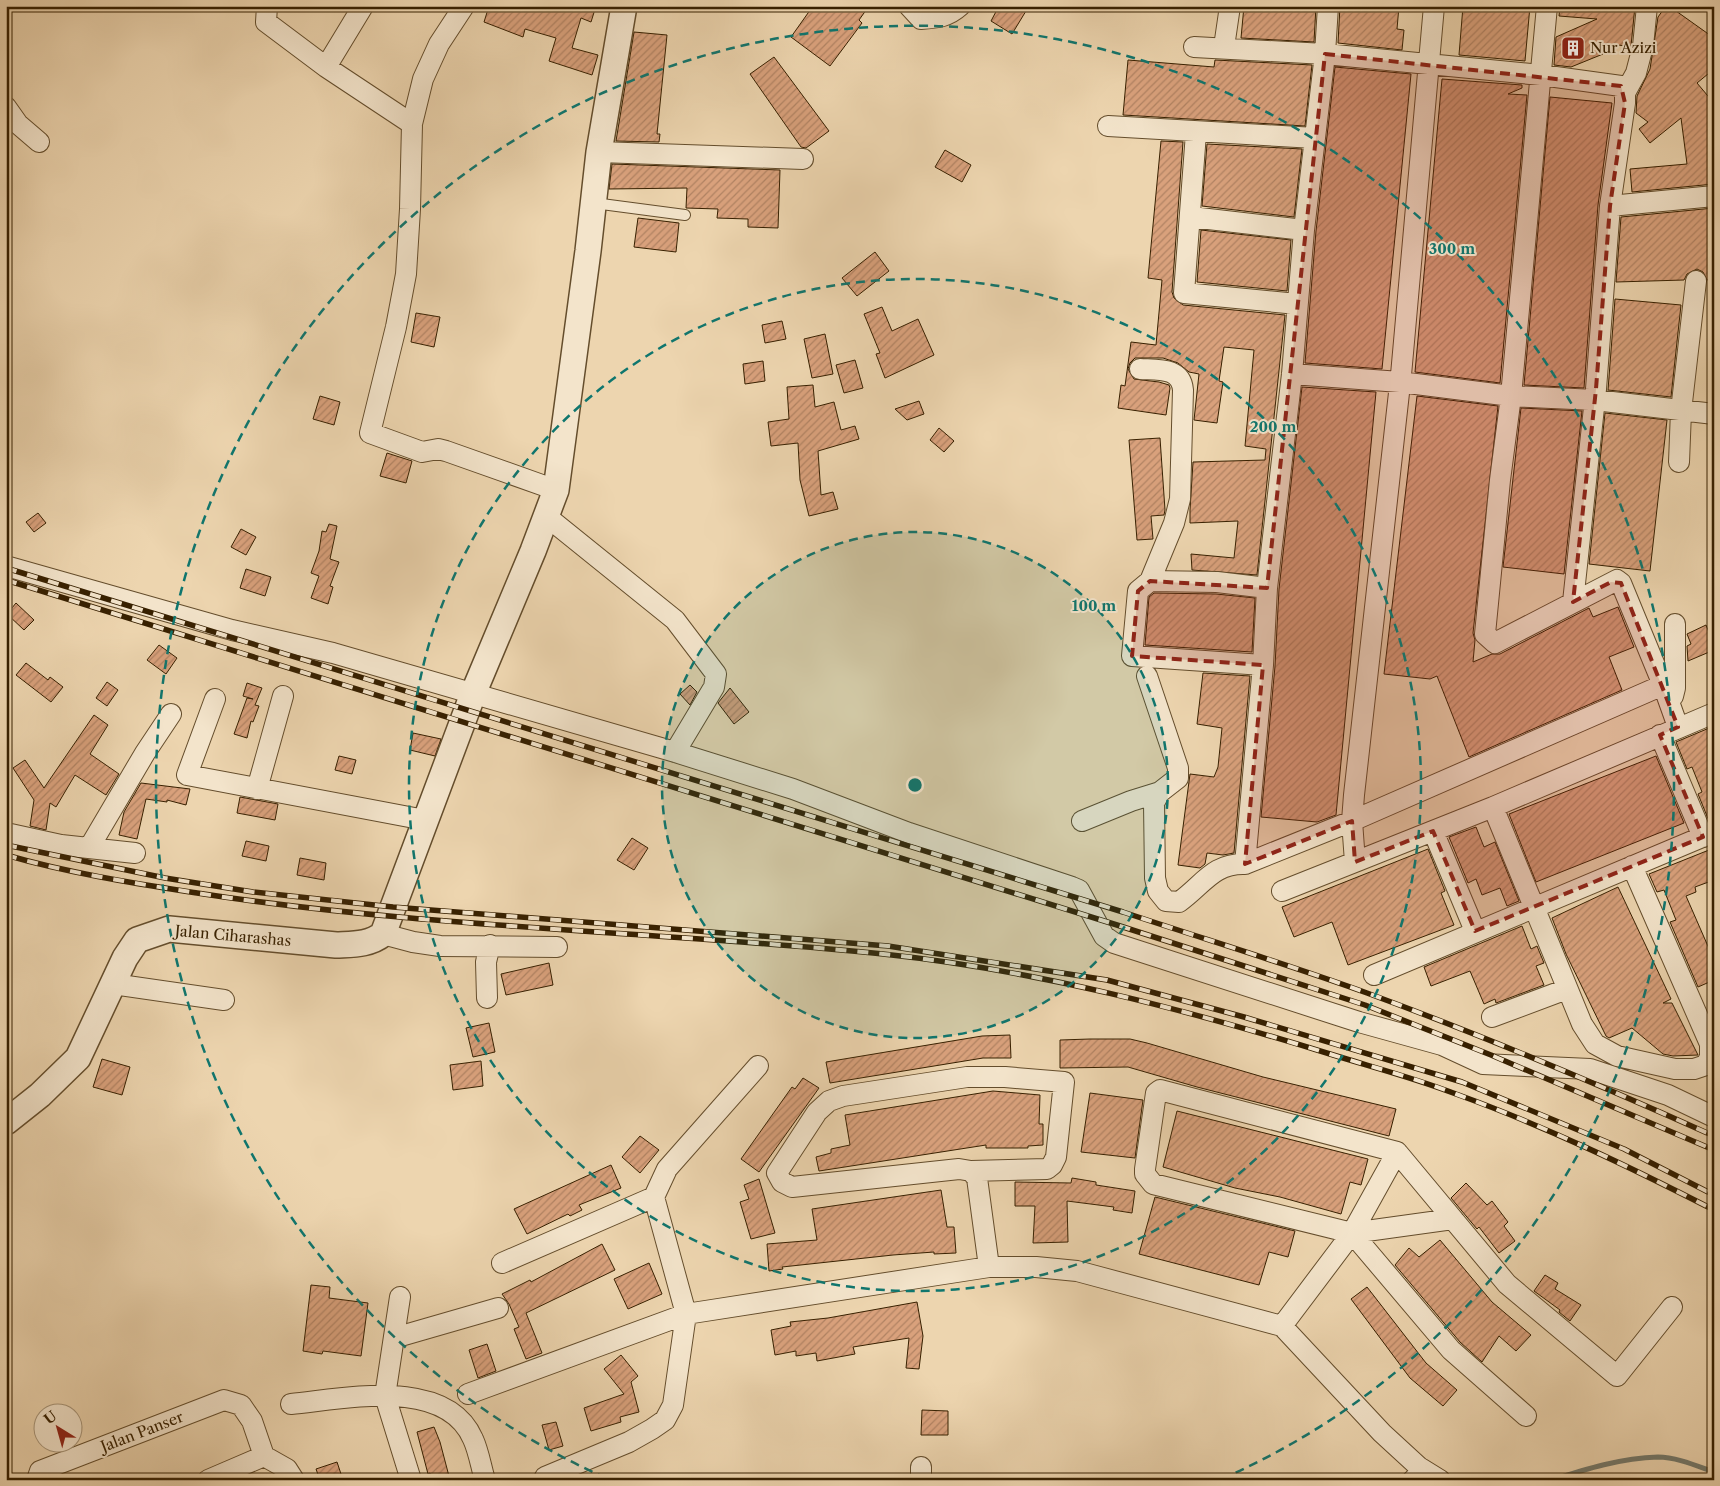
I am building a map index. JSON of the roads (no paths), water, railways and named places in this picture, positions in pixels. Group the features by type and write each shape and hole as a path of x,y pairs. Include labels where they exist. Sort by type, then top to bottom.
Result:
{"street":[{"path":"267,6 266,22 326,67 412,124"},
{"path":"326,67 363,6"},
{"path":"464,6 438,44 423,79 412,124 406,274 396,327 370,433 422,452 438,449 446,451 556,490"},
{"path":"557,947 440,946 413,942 383,934 400,884 473,694 556,490 599,152 624,6"},
{"path":"909,6 921,19 940,18 951,14 960,6"},
{"path":"1224,47 1230,6"},
{"path":"1245,864 1263,664 1267,588 1292,374 1304,230 1325,54 1328,6"},
{"path":"1355,862 1352,821 1400,382 1434,6"},
{"path":"1374,975 1708,834 1669,731 1666,693 1621,583 1617,580 1611,582 1495,643 1484,634 1511,396 1547,6"},
{"path":"1572,602 1595,400 1610,206 1625,93 1636,73 1643,46 1647,6"},
{"path":"1194,47 1224,47 1325,54 1430,66 1541,75 1621,86 1625,93"},
{"path":"6,107 18,124 39,142"},
{"path":"1108,126 1196,133 1315,138"},
{"path":"1196,133 1184,293 1297,304"},
{"path":"599,152 803,159"},
{"path":"1610,206 1714,196"},
{"path":"1191,217 1304,230"},
{"path":"1679,462 1681,411 1696,281"},
{"path":"1140,369 1170,371 1180,379 1183,390 1180,499 1174,523 1150,581 1138,591 1132,656 1263,664"},
{"path":"1292,374 1400,382 1511,396 1595,400 1714,414"},
{"path":"546,516 674,620 716,674 714,687 675,752"},
{"path":"6,566 232,630 333,653 675,752 793,789 909,833 1072,886 1079,890 1104,936 1114,943 1359,1022 1442,1046 1483,1064 1590,1069 1668,1095 1714,1116"},
{"path":"1150,581 1217,582 1267,588"},
{"path":"1160,792 1154,803 1155,878 1158,891 1166,901 1179,902 1219,868 1231,864 1245,864 1666,693 1673,696 1675,688 1675,624"},
{"path":"1082,821 1131,801 1160,792 1178,778 1178,768 1147,676"},
{"path":"257,789 283,696"},
{"path":"216,699 187,775 425,820"},
{"path":"1282,892 1493,807 1714,713"},
{"path":"89,848 171,714"},
{"path":"1493,807 1582,1024 1595,1044 1617,1056 1675,1069 1694,1069 1706,1065 1710,1057 1706,1020 1632,866"},
{"path":"1434,831 1475,931"},
{"path":"6,833 89,848 135,853"},
{"name":"Jalan Ciharashas","path":"6,1122 40,1095 78,1058 124,958 136,940 169,930 336,945 360,944 375,940 383,934"},
{"path":"487,998 486,962 490,945"},
{"path":"113,984 224,1000"},
{"path":"1492,1016 1567,988"},
{"path":"545,1477 629,1442 665,1420 673,1405 686,1314 654,1198 667,1169 758,1066"},
{"path":"1668,1095 1675,1069"},
{"path":"971,1171 1047,1169 1052,1166 1056,1156 1064,1082 1005,1076 968,1077 843,1096 829,1101 817,1112 777,1173 782,1182 792,1187 959,1169 971,1171 977,1178 989,1267"},
{"path":"1453,1219 1352,1233 1153,1184 1145,1174 1145,1169 1156,1093 1160,1090 1397,1152 1453,1219 1506,1284 1617,1376 1672,1307"},
{"path":"1282,1326 1352,1233 1397,1152"},
{"path":"502,1263 654,1198"},
{"path":"1352,1233 1451,1350 1526,1416"},
{"path":"468,1394 686,1314 989,1267 1036,1267 1077,1271 1282,1326 1382,1433 1413,1474 1440,1480"},
{"path":"400,1297 385,1396 411,1480"},
{"path":"394,1338 498,1308"},
{"path":"290,1404 385,1396 414,1397 452,1412 473,1438 485,1480"},
{"name":"Jalan Panser","path":"37,1480 40,1471 224,1400 241,1405 252,1421 264,1456"},
{"path":"208,1480 264,1456 287,1469 294,1480"}],"lane":[{"path":"593,203 685,216"}],"waterway":[{"path":"1552,1480 1617,1462 1658,1457 1679,1460 1714,1472"}],"railway":[{"path":"6,568 1123,912 1276,962 1455,1026 1714,1136"},
{"path":"6,580 1117,925 1365,1005 1491,1055 1714,1150"},
{"path":"6,845 165,878 253,892 393,907 888,946 1107,980 1244,1017 1462,1082 1624,1149 1714,1195"},
{"path":"6,855 53,867 125,881 282,905 453,922 797,946 883,954 940,961 1053,981 1109,993 1275,1037 1441,1088 1555,1133 1714,1210"}],"place":[{"name":"Nur Azizi","path":"1573,48"}]}
